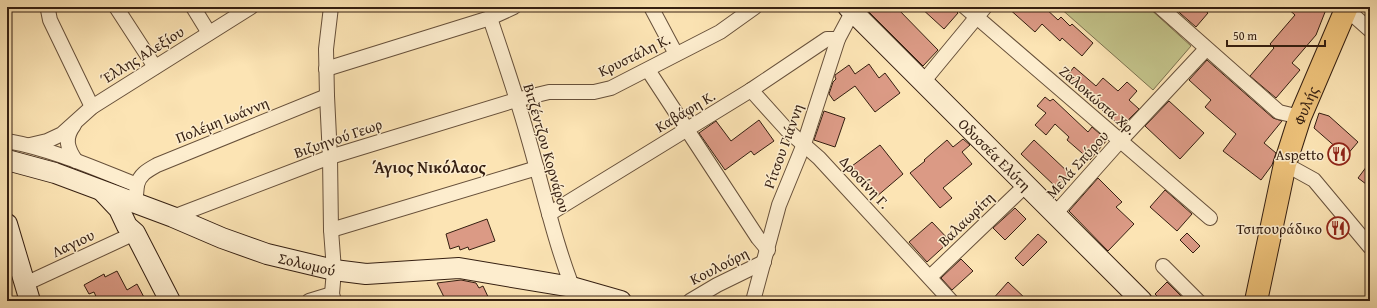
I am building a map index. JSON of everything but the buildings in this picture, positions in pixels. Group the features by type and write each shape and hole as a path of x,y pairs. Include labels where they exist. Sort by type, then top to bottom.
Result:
{"main road":[{"name":"Φυλής","path":"1256,301 1284,164 1300,117 1345,8"}],"street":[{"path":"50,7 48,10 50,20 92,107"},
{"path":"116,7 155,66"},
{"path":"193,7 209,33"},
{"name":"Έλλης Αλεξίου","path":"30,145 47,141 62,134 92,107 251,7"},
{"path":"326,69 490,18 514,7"},
{"path":"651,7 676,54"},
{"name":"Κρυστάλη Κ.","path":"516,100 550,92 594,92 611,88 720,32 755,7"},
{"name":"Ζαλοκώστα Χρ.","path":"965,7 980,12 1119,142 1210,218"},
{"path":"1160,7 1279,112 1300,117"},
{"path":"309,301 333,297 334,270 331,230 326,49 333,8"},
{"path":"1345,8 1370,30"},
{"name":"Ρίτσου Γιάννη","path":"753,301 779,205 804,144 838,39 852,9"},
{"name":"Οδυσσέα Ελύτη","path":"852,9 1142,301"},
{"path":"923,82 980,12"},
{"name":"Βιτζέντζου Κορνάρου","path":"490,18 537,168 549,214 575,294"},
{"name":"Καβάφη Κ.","path":"549,214 751,90 826,39 838,39"},
{"name":"Μελά Σπύρου","path":"1055,214 1119,142 1206,49"},
{"path":"648,70 758,238 766,256"},
{"name":"Δροσίνη Γ.","path":"751,90 787,130 819,158 951,301"},
{"name":"Πολέμη Ιωάννη","path":"136,194 139,178 148,170 327,96"},
{"name":"Βιζυηνού Γεωρ","path":"173,218 330,157 516,100"},
{"name":"Έλλης Αλεξίου","path":"75,123 69,131 67,142 70,152 76,161"},
{"path":"7,141 30,145 76,161 136,194 137,226 135,233"},
{"name":"Σολωμού","path":"7,160 55,173 100,190 136,194 173,218 222,238 267,254 334,270 366,274 459,268 575,294 621,301"},
{"path":"1284,164 1314,180 1368,239"},
{"path":"331,230 537,168"},
{"name":"Βαλαωρίτη","path":"930,277 1026,185"},
{"path":"100,190 119,209 127,226 135,233 170,301"},
{"path":"7,224 27,293"},
{"name":"Λαγιου","path":"27,293 135,233"},
{"name":"Κουλούρη","path":"690,301 766,256"},
{"path":"1163,266 1198,301"}],"green space":[{"path":"1059,7 1148,7 1191,46 1153,90"}],"place":[{"name":"Aspetto","path":"1339,154"},
{"name":"Τσιπουράδικο","path":"1338,228"}],"district":[{"name":"Άγιος Νικόλαος","path":"429,167"}]}
